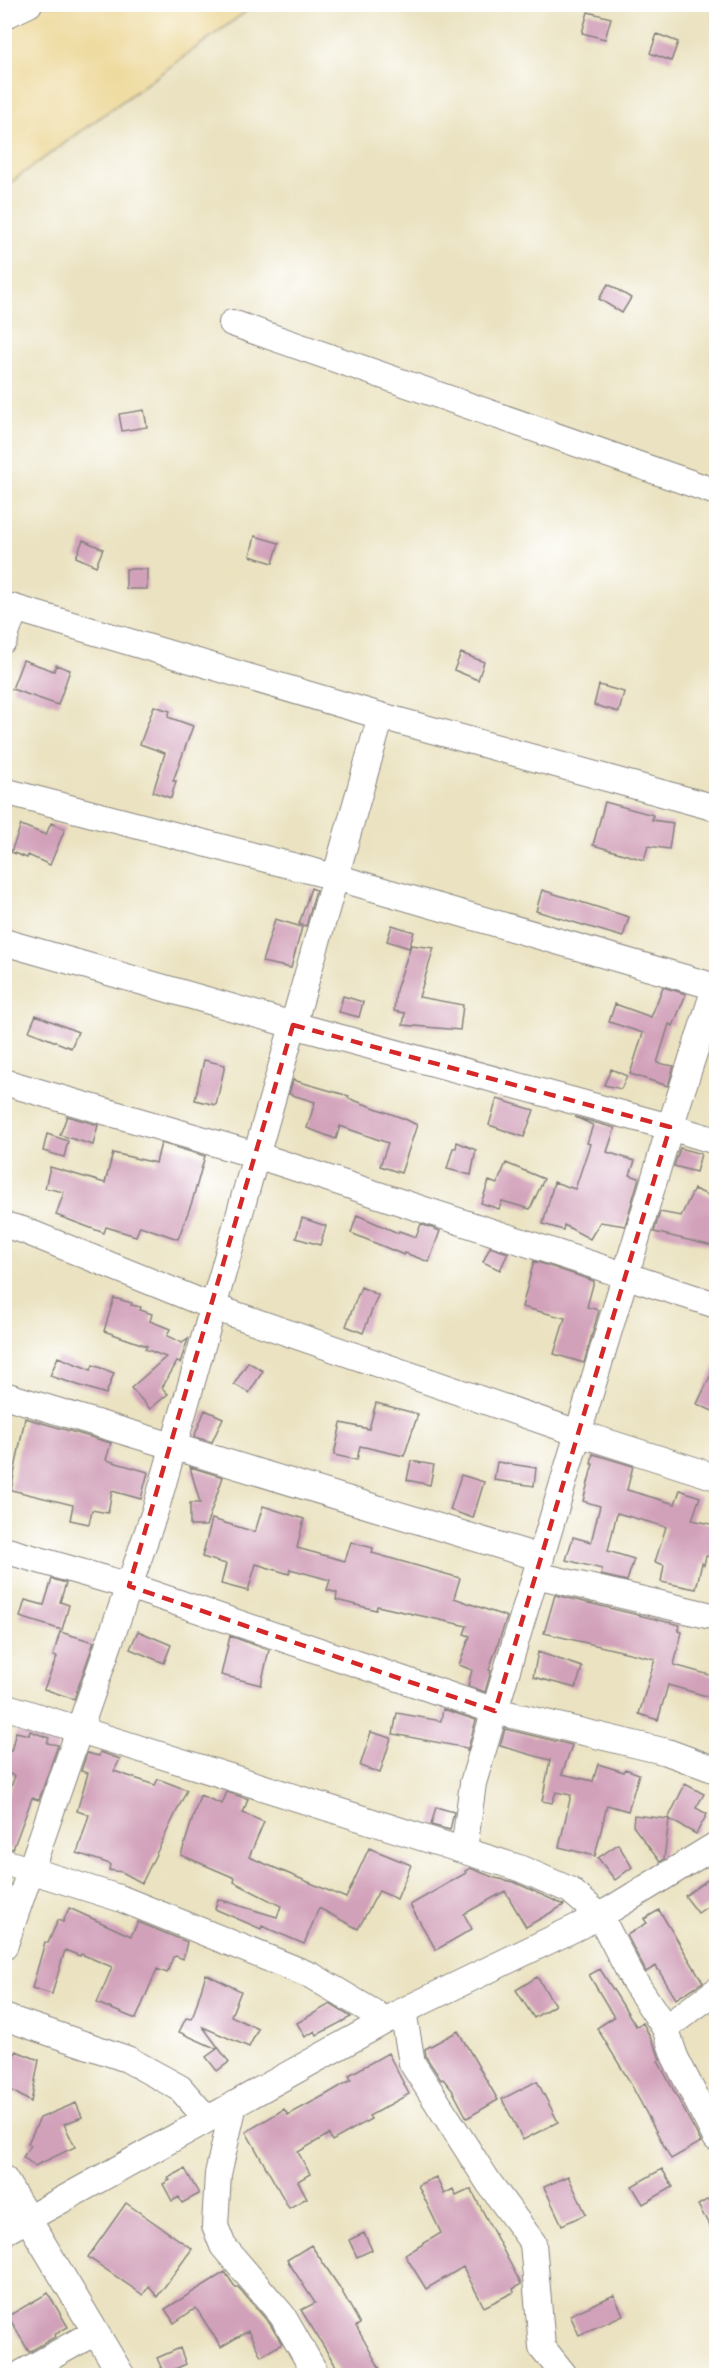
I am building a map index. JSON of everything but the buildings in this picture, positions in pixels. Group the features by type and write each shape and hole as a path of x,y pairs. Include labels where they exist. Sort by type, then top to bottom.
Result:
{"street":[{"path":"4,16 28,4"},
{"path":"232,323 717,492"},
{"path":"4,640 10,606 381,716 717,808"},
{"path":"4,1947 156,1508 381,716"},
{"path":"4,791 335,877 716,987 670,1127 473,1783 465,1851"},
{"path":"4,942 293,1025 670,1127 717,1142"},
{"path":"4,1082 256,1155 717,1305"},
{"path":"4,1225 24,1230 213,1307 578,1433 717,1477"},
{"path":"4,1395 539,1567 717,1617"},
{"path":"4,1550 129,1586 495,1711 667,1752 717,1770"},
{"path":"4,1706 80,1728 519,1868 570,1890 600,1916 634,1981 665,2028 675,2057 717,2138"},
{"path":"4,2232 394,2015 600,1916 717,1845"},
{"path":"4,1862 122,1899 312,1977 394,2015 412,2063 489,2183 533,2243 542,2347 565,2376"},
{"path":"665,2028 717,1991"},
{"path":"4,2017 126,2059 180,2088 207,2119"},
{"path":"234,2104 218,2174 215,2226 223,2246 282,2315 317,2376"},
{"path":"4,2179 122,2376"},
{"path":"17,2376 95,2332"}],"highlighted area":[{"path":"293,1025 670,1127 495,1711 129,1586"}],"sand":[{"path":"5,5 255,5 7,185 5,189"}]}
